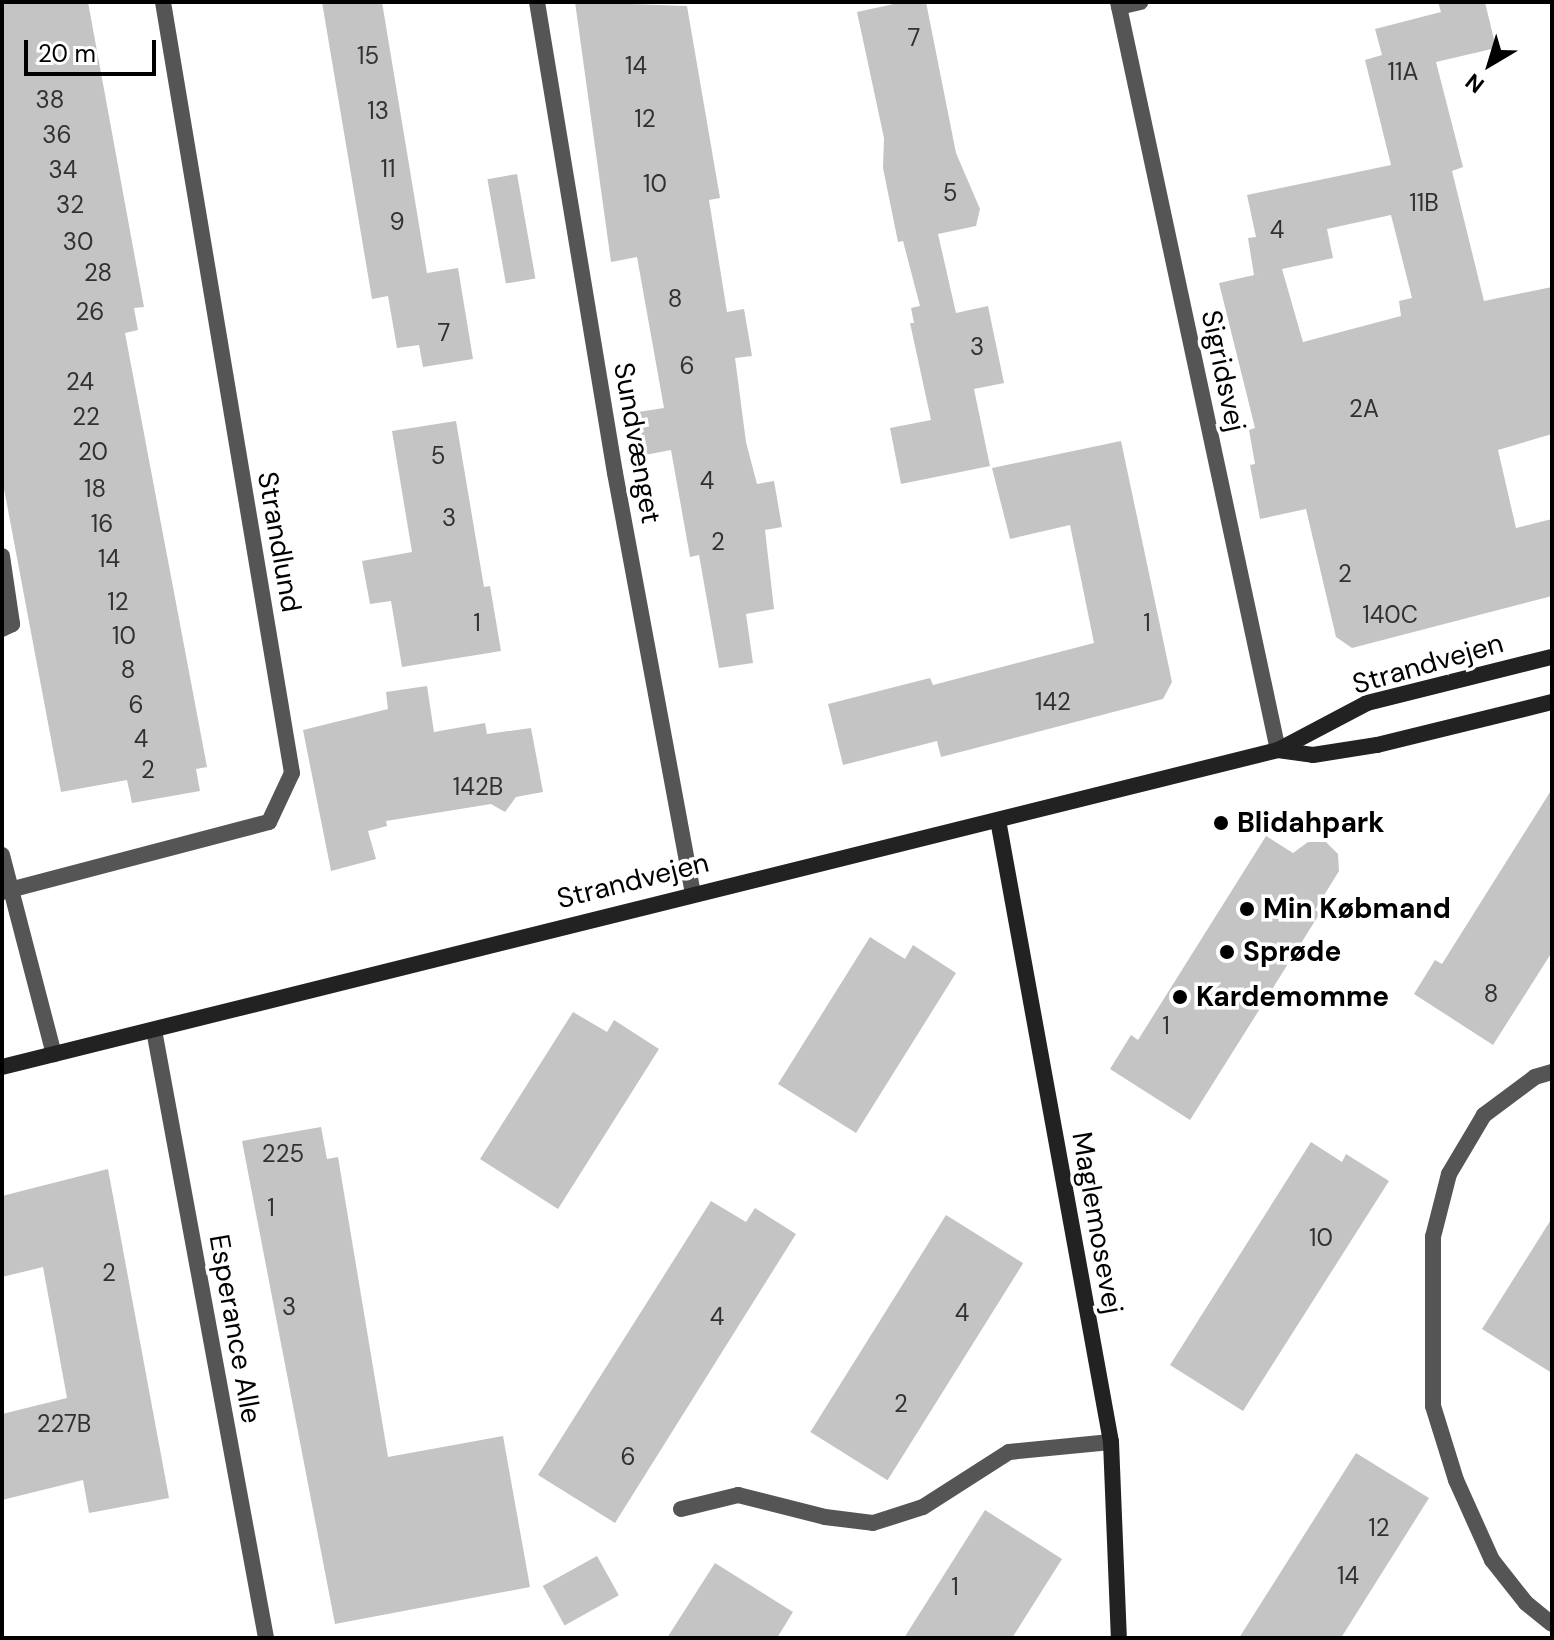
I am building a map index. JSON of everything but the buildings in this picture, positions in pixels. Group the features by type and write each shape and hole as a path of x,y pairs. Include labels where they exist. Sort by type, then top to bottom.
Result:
{"main road":[{"name":"Strandvejen","path":"2,1067 693,892 1278,750 1367,703 1552,657"},
{"name":"Strandvejen","path":"1278,750 1313,755 1377,745 1552,702"},
{"name":"Maglemosevej","path":"998,820 1111,1442 1119,1638"}],"street":[{"name":"Strandlund","path":"6,891 269,822 292,773 163,2"},
{"name":"Sundvænget","path":"537,2 615,473 693,892"},
{"path":"1119,5 1140,2"},
{"name":"Sigridsvej","path":"1119,5 1278,750"},
{"path":"2,556 12,624 2,629"},
{"path":"2,855 6,891 54,1054"},
{"name":"Esperance Alle","path":"154,1030 266,1638"},
{"path":"1552,1072 1535,1077 1484,1115 1449,1174 1433,1237 1433,1406 1463,1501 1492,1560 1526,1603 1552,1624"},
{"path":"681,1509 738,1495 825,1517 873,1523 923,1507 1009,1452 1111,1442"}],"place":[{"name":"Blidahpark","path":"1221,823"},
{"name":"Min Købmand","path":"1247,909"},
{"name":"Sprøde","path":"1227,952"},
{"name":"Kardemomme","path":"1180,997"}]}
